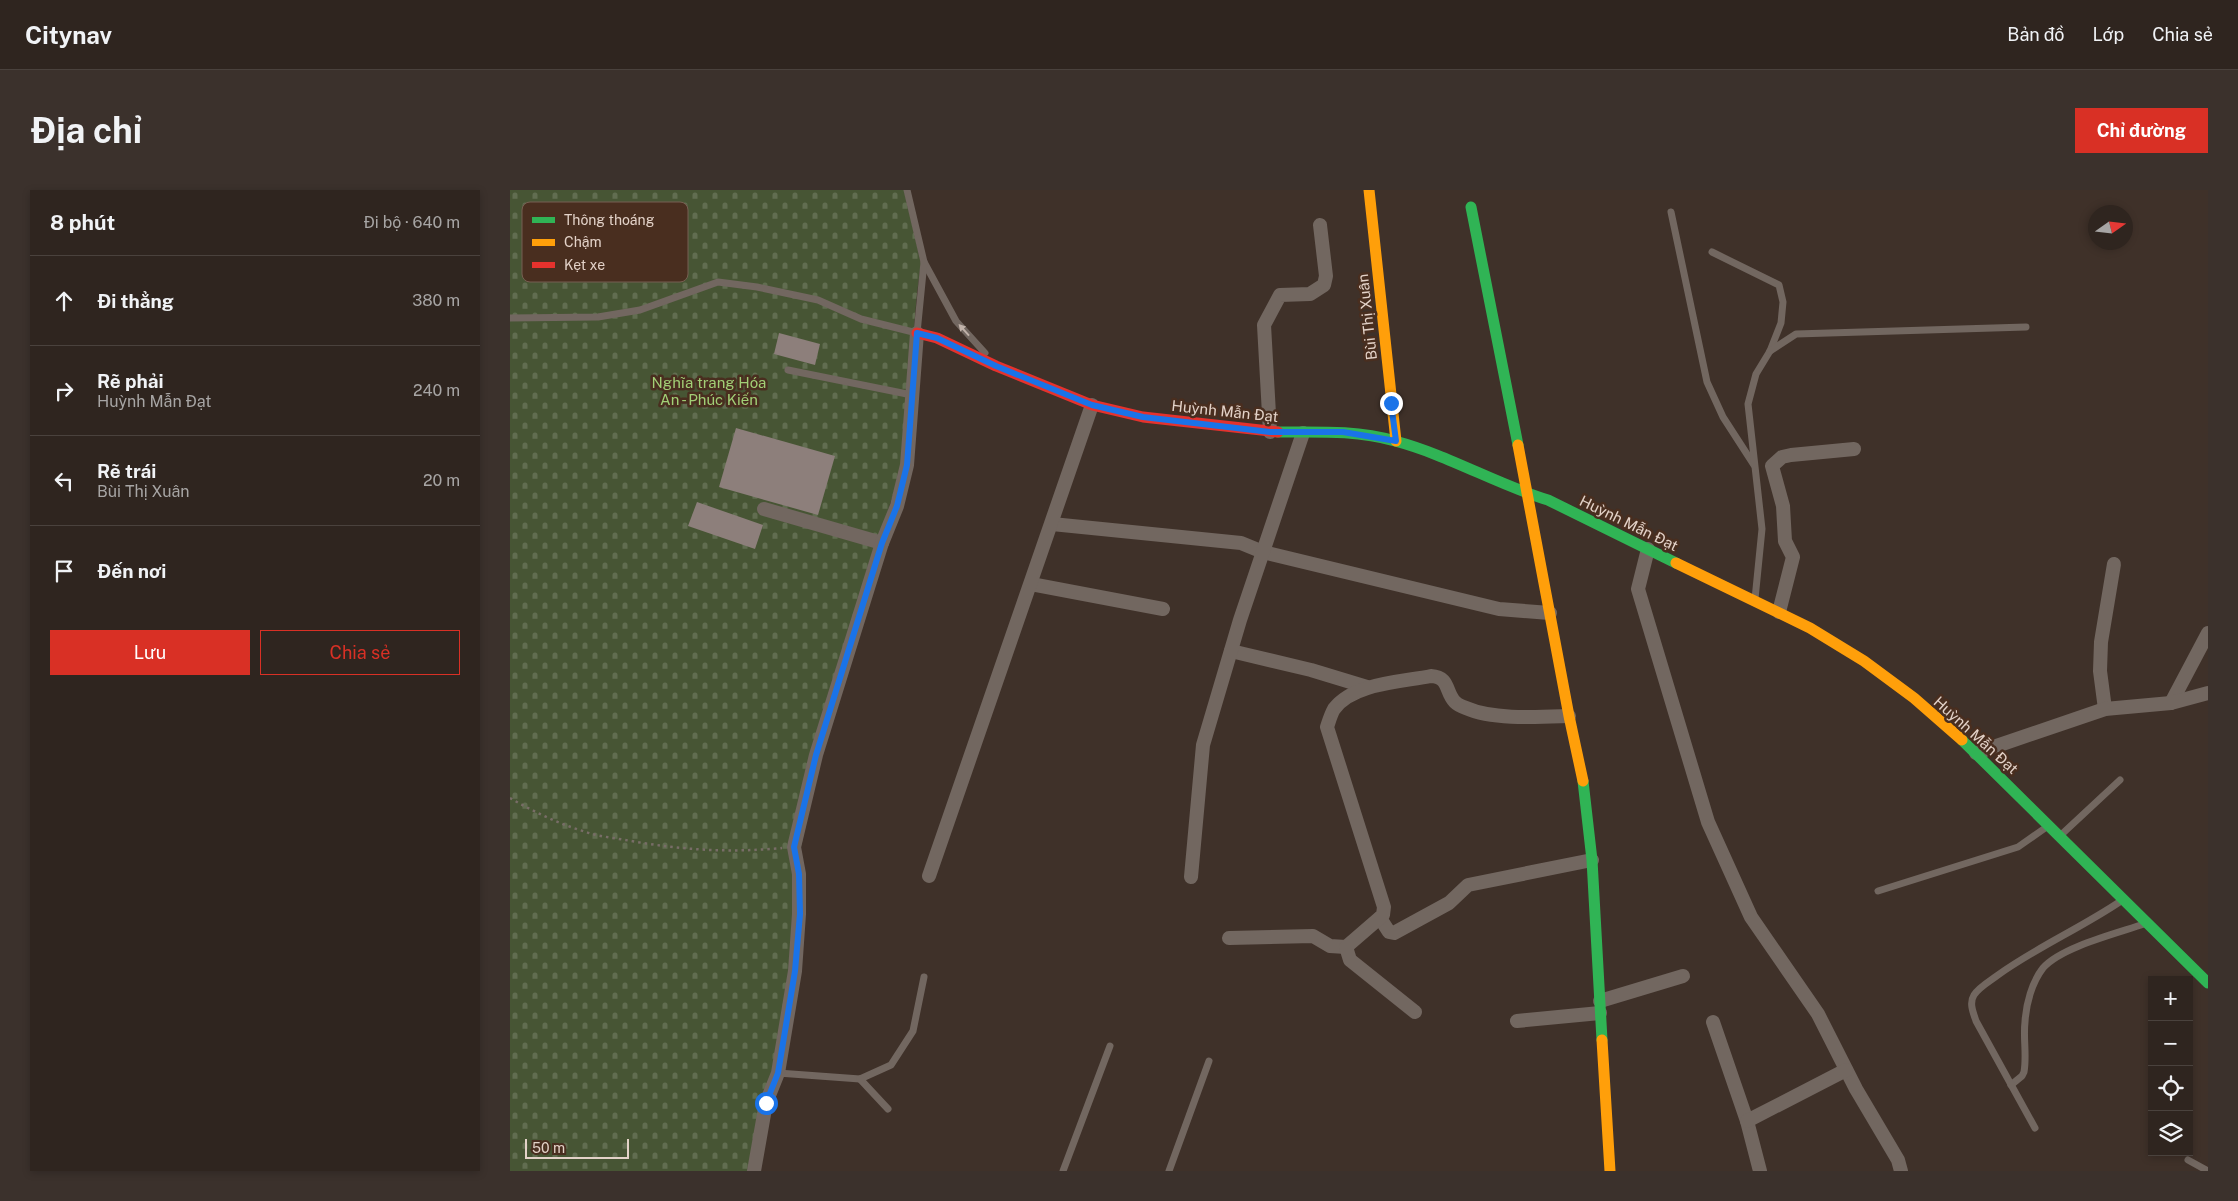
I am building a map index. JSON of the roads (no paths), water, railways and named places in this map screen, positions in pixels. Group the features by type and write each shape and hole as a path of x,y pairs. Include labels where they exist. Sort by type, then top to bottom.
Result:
{"main road":[{"name":"Bùi Thị Xuân","path":"1369,190 1396,441"},
{"path":"1471,207 1528,494 1569,716 1583,778 1592,860 1610,1171"},
{"name":"Huỳnh Mẫn Đạt","path":"917,333 937,338 996,366 1092,405 1143,417 1270,432 1343,432 1396,441 1463,465 1528,494 1548,500 1754,602 1779,612 1837,643 1900,687 1976,753 2207,981"}],"street":[{"path":"1270,432 1264,325 1280,295 1310,294 1324,286 1326,276 1320,225"},
{"path":"754,1171 766,1103 778,1073 795,971 800,914 799,874 794,847 816,755 882,543 897,506 907,465 917,333"},
{"path":"929,876 1092,405"},
{"path":"1191,877 1203,745 1231,651 1303,433"},
{"path":"1779,612 1793,557 1785,541 1783,506 1772,466 1782,458 1791,455 1854,449"},
{"path":"764,509 882,543"},
{"path":"1052,524 1241,543 1263,552 1499,609 1550,613"},
{"path":"1648,549 1638,589 1708,822 1751,917 1818,1014 1846,1070 1898,1160 1902,1171"},
{"path":"2105,709 2100,671 2101,642 2114,564"},
{"path":"1031,584 1163,608"},
{"path":"2171,703 2208,632"},
{"path":"1231,651 1312,670 1368,687"},
{"path":"1229,938 1313,936 1330,946 1346,947 1383,915 1384,907 1327,727 1337,706 1368,687 1439,677 1455,702 1468,709 1515,716 1569,716"},
{"path":"1976,753 2105,709 2171,703 2208,693"},
{"path":"1380,918 1389,932 1394,933 1449,903 1468,885 1592,860"},
{"path":"1346,947 1350,960 1415,1012"},
{"path":"1517,1021 1600,1007 1682,976"},
{"path":"1713,1022 1747,1121 1760,1171"},
{"path":"1747,1121 1846,1070"}],"lane":[{"path":"907,190 924,262 956,321 996,366"},
{"path":"1671,212 1707,382 1723,417 1755,466"},
{"path":"1712,252 1779,285 1783,302 1780,323 1770,351 1756,374 1748,404 1762,529 1754,602"},
{"path":"510,318 598,317 640,310 718,282 757,287 818,300 861,318 917,333 924,262"},
{"path":"1770,351 1796,334 2026,327"},
{"path":"788,370 912,395"},
{"path":"2061,835 2120,780"},
{"path":"1878,892 2018,847 2050,824"},
{"path":"2035,1128 1976,1021 1971,1005 1973,995 2018,961 2066,932 2098,917 2124,900"},
{"path":"2011,1085 2024,1072 2025,1022 2033,986 2045,966 2088,943 2147,923"},
{"path":"778,1073 860,1079 891,1065 913,1031 924,977"},
{"path":"1063,1171 1110,1046"},
{"path":"1169,1171 1208,1061"},
{"path":"860,1079 888,1109"},
{"path":"2188,1160 2208,1171"}],"park label":[{"name":"Nghĩa trang Hóa An - Phúc Kiến","path":"709,390"}]}
